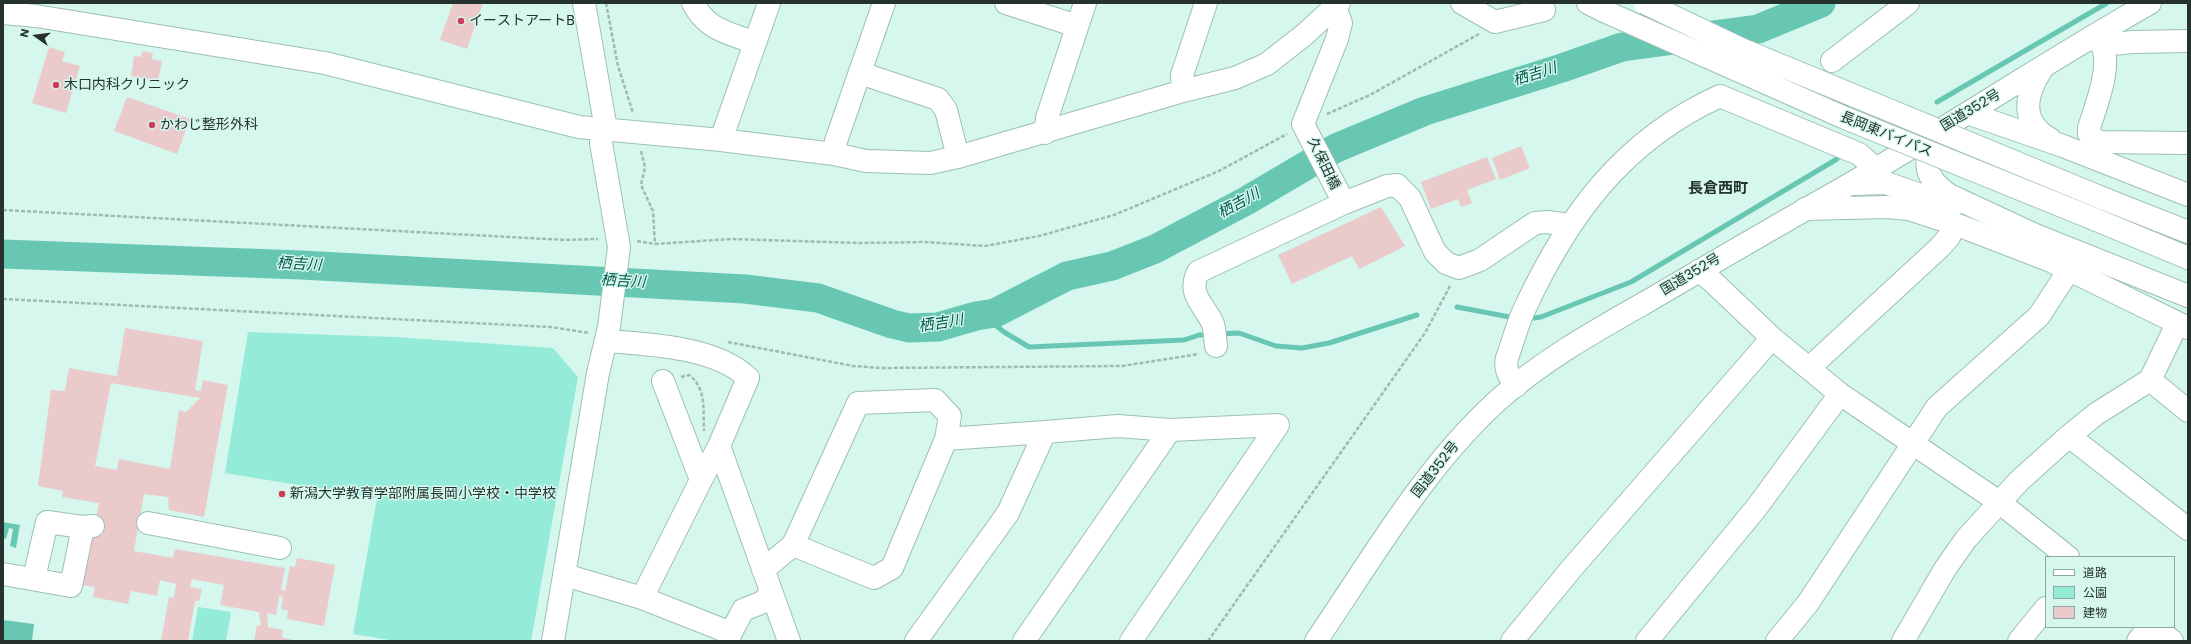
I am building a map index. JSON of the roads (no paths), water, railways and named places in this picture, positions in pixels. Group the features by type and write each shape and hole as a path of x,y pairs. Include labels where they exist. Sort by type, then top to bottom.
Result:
{"main road":[{"path":"553,641 598,373 602,334 619,239 601,143 603,129 584,3"},
{"path":"693,3 700,16 712,27 755,43"},
{"path":"721,140 769,3"},
{"path":"834,154 836,141 884,3"},
{"path":"1006,3 1077,26"},
{"path":"1045,133 1047,118 1085,3"},
{"path":"1183,91 1182,75 1206,3"},
{"path":"1462,3 1495,22 1544,10"},
{"name":"長岡東バイパス","path":"1645,3 1740,48 2102,198 2188,232"},
{"path":"1832,61 1908,3"},
{"name":"国道352号","path":"1316,641 1411,501 1448,451 1496,402 1516,386 1585,338 1946,126 1970,114 2046,64 2097,41 2150,3"},
{"path":"3,13 36,16 325,63 579,128 721,140 834,154 866,161 930,163 958,157 1045,133 1183,91 1235,78 1267,64 1304,35 1337,5"},
{"name":"久保田橋","path":"1337,5 1341,23 1337,39 1304,126 1342,201"},
{"name":"長岡東バイパス","path":"1596,7 1845,118 2188,258"},
{"path":"2097,41 2188,41"},
{"path":"2097,41 2106,54 2105,69 2090,128 2089,134 2092,138 2098,142 2111,143 2188,143"},
{"path":"2046,64 2034,82 2030,95 2029,116 2033,125 2041,134 2063,146"},
{"path":"860,73 938,99 946,110 958,157"},
{"path":"1516,386 1508,374 1505,365 1521,319 1542,274 1569,225 1600,185 1650,137 1688,111 1720,96 1772,106 1859,154 1875,168"},
{"path":"1970,114 2063,146 2188,195"},
{"path":"1946,126 1937,136 1927,155 1927,166 1938,188 1965,204 2034,235"},
{"path":"1849,184 1886,183 1899,186 2034,235 2188,296"},
{"path":"1216,346 1213,324 1195,292 1193,282 1198,272 1342,201 1387,186 1397,185 1403,188 1410,198 1435,252 1446,263 1459,268 1480,260 1535,223 1547,222 1569,225"},
{"path":"1805,209 1887,206 1909,209 1955,224 2069,270 2183,326 2150,380 2096,414 2069,436 2019,481 1966,539 1945,569 1903,641"},
{"path":"1809,368 1939,248 1949,237 1955,224"},
{"path":"1778,641 1808,603 1937,407 2039,316 2069,270"},
{"path":"1699,271 1712,280 1772,338 1840,394 1999,502 2067,556"},
{"path":"602,334 682,349 720,361 740,370 748,378 719,446 642,598"},
{"path":"1512,641 1572,568 1772,338"},
{"path":"2150,380 2188,411"},
{"path":"663,381 701,480"},
{"path":"1647,641 1757,507 1840,394"},
{"path":"763,570 793,545 858,403 935,400 950,416 946,439 892,568 874,578 793,545"},
{"path":"946,439 1118,426 1170,430 1278,426 1130,641"},
{"path":"1024,641 1170,430"},
{"path":"916,641 1008,513 1045,432"},
{"path":"2069,436 2188,529"},
{"path":"719,446 789,641"},
{"path":"3,574 34,578 71,586 88,526 47,522 34,578"},
{"path":"148,524 280,548"},
{"path":"565,575 642,598 730,637 743,610 763,602 771,592"},
{"path":"2019,641 2045,609"},
{"path":"2138,641 2148,628"},
{"path":"2156,628 2172,641"}],"waterway":[{"name":"栖吉川","path":"3,254 301,265 745,289 818,298 892,324 909,328 938,327 976,316 995,313 1067,276 1112,266 1155,249 1246,201 1336,148 1425,111 1562,68 1622,47 1758,29 1821,3"},
{"path":"1937,102 2107,3"},
{"path":"1527,319 1541,317 1631,282 1837,159"},
{"path":"1457,307 1515,318"},
{"path":"1220,334 1239,333 1276,346 1302,348 1329,343 1417,315"},
{"path":"976,316 989,320 1004,332 1029,347 1184,340 1199,335 1210,335"}],"place":[{"name":"イーストアートB","path":"461,21"},
{"name":"木口内科クリニック","path":"56,85"},
{"name":"かわじ整形外科","path":"152,125"},
{"name":"新潟大学教育学部附属長岡小学校・中学校","path":"282,494"}],"district":[{"name":"長倉西町","path":"1718,189"}]}
